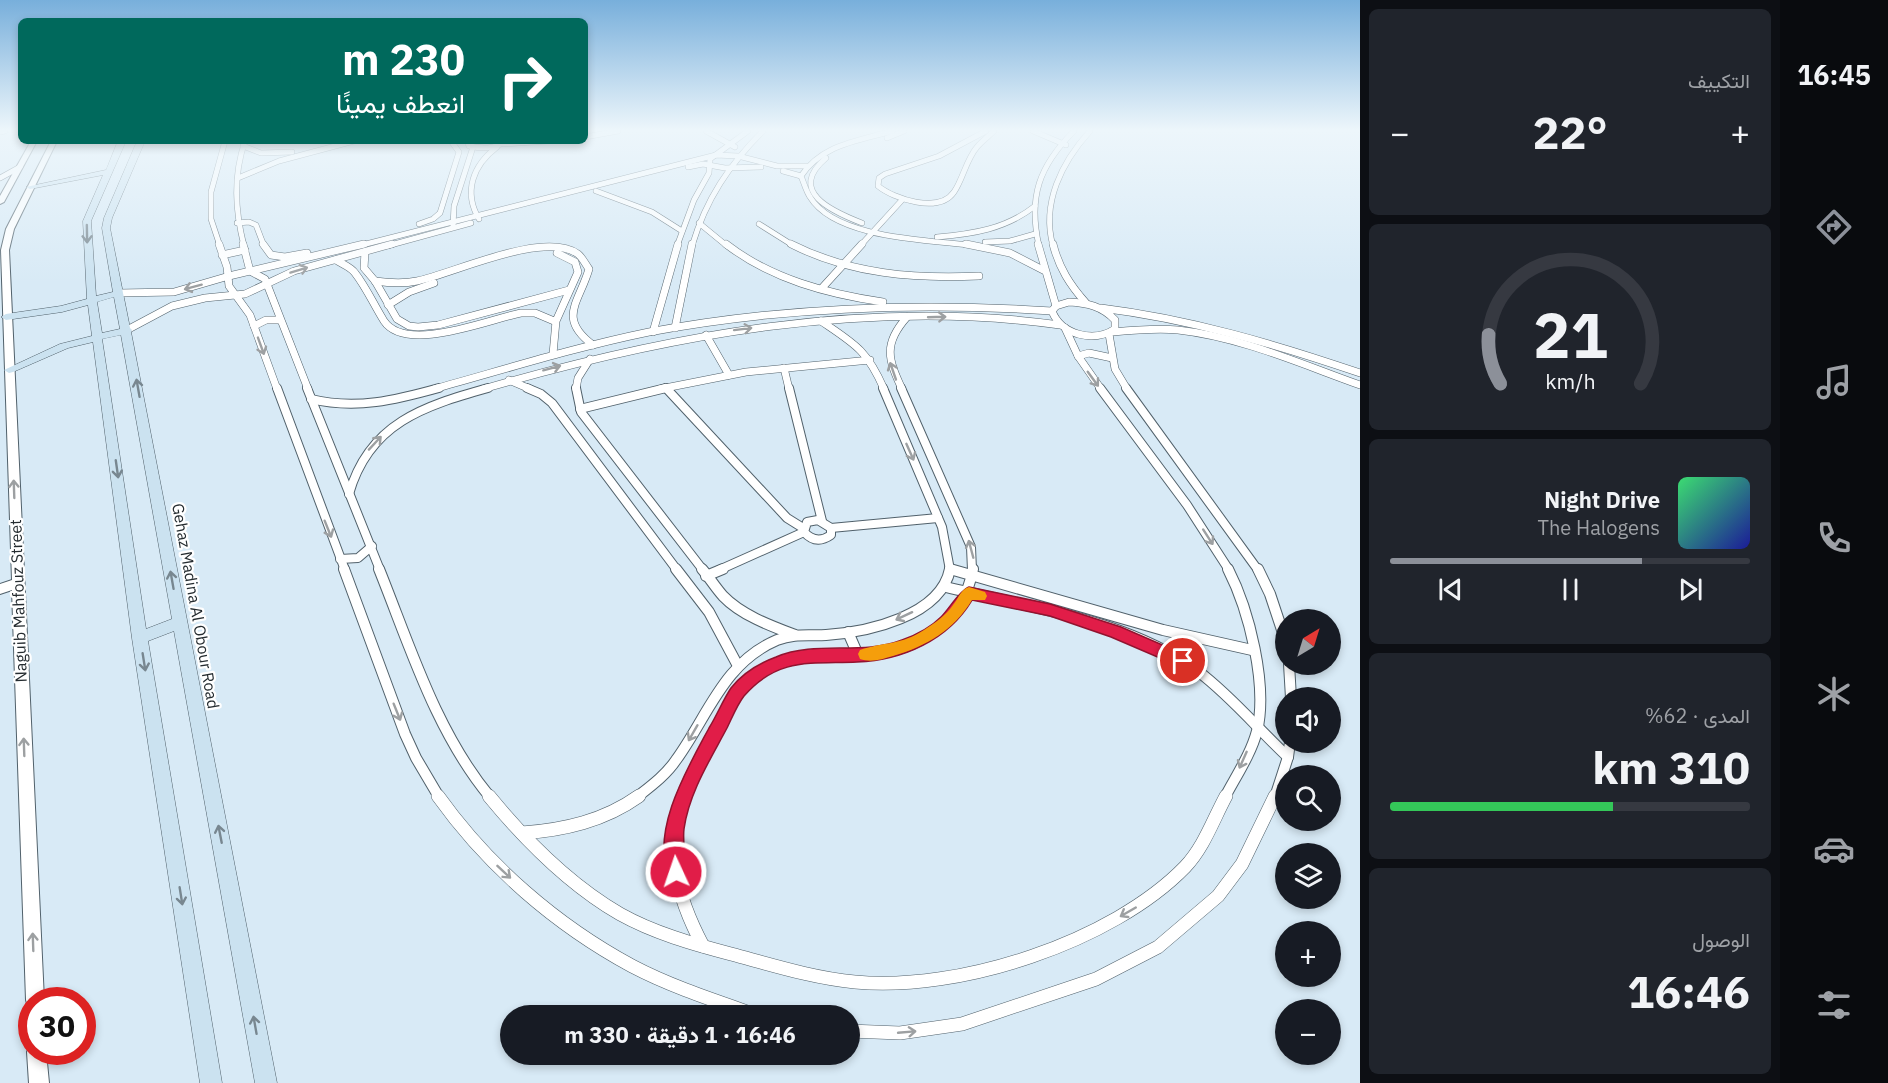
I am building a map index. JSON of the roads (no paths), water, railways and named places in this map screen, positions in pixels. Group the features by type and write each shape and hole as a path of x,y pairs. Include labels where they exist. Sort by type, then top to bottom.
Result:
{"main road":[{"path":"30,187 51,182"},
{"path":"104,182 87,222 92,302 140,638 211,1083"},
{"name":"Gehaz Madina Al Obour Road","path":"124,182 108,218 106,228 127,330 266,1083"},
{"path":"6,317 43,313 92,302 119,293"},
{"path":"9,370 55,350 98,336 127,330"},
{"path":"140,638 180,622"}],"street":[{"path":"2,197 11,182"},
{"name":"Naguib Mahfouz Street","path":"33,182 10,229 5,250 3,279 9,370 34,987"},
{"path":"214,182 211,219 229,276 229,286 246,308 254,326 359,615 416,759 439,796 464,829 499,868 588,939 631,965 673,985 728,1005"},
{"path":"238,182 237,223 250,271"},
{"path":"237,223 249,222 256,225 267,252 277,257 285,257 426,222 440,213 450,182"},
{"path":"453,224 461,182"},
{"path":"472,182 469,197 478,218"},
{"path":"478,218 616,182"},
{"path":"119,293 174,292 229,276 632,182"},
{"path":"653,332 672,257 694,200 704,182"},
{"path":"675,328 688,258 699,223 720,182"},
{"path":"802,182 803,191 823,213 846,224 995,249 1021,257 1043,270"},
{"path":"810,182 811,188 825,205 875,230 993,243 1018,240 1035,234"},
{"path":"878,182 879,189 902,200 926,203 950,196 958,182"},
{"path":"250,271 262,275 372,546 429,694 456,749 494,802 544,856 607,906 649,928 704,946 770,964 858,982 916,982 946,979 1039,952 1101,927 1153,897 1187,865 1209,829 1257,729 1259,697 1252,650 1240,596 1211,540 1078,356 1063,327 1053,318 1054,309 1035,234 1035,206 1041,182"},
{"path":"1056,182 1050,217 1055,257 1063,287"},
{"path":"596,191 652,212 682,231"},
{"path":"822,288 902,200"},
{"path":"936,237 993,228 1017,219 1035,206"},
{"path":"699,223 740,254 768,269 822,288 877,301 912,306"},
{"path":"127,330 172,306 205,298 255,291 294,271 365,252 453,224"},
{"path":"759,224 794,246 843,264 887,273 918,276 979,276"},
{"path":"375,281 388,283 419,281 526,249 545,246 564,248 579,255 587,264 588,273 571,317 576,332 593,345"},
{"path":"222,255 245,250"},
{"path":"365,252 364,268 375,281 388,305 402,323 409,326 428,327 569,290"},
{"path":"388,305 422,287 537,252 563,254 575,262 578,272 554,321 553,354"},
{"path":"336,260 354,271 386,324 391,330 400,334 425,336 521,313 535,313 554,321"},
{"path":"1048,285 1063,287 1086,303"},
{"path":"311,399 332,405 358,406 387,402 553,354 621,338 783,313 912,306 1054,309 1069,302 1156,315 1217,328 1360,373"},
{"path":"1101,308 1115,320 1116,326 1111,333 1112,358 1136,404 1257,567 1275,609"},
{"path":"349,494 358,465 373,445 392,427 424,408 509,380 590,358 706,335 821,321 907,317 1004,318 1063,327 1091,336 1158,330 1200,334 1261,351 1360,385"},
{"path":"704,946 688,917 678,887 674,856 675,828 689,782 737,693 756,674 780,662 806,655 883,653 927,636 952,616 969,593 974,575 974,561 969,540 891,365 889,344 893,334 907,317"},
{"path":"254,326 266,320 279,320"},
{"path":"522,833 545,832 577,826 614,812 635,800 668,770 708,707 738,666 754,652 795,635 827,635 848,632 901,618 932,601 946,587 950,569 938,518 870,360 849,337 821,321"},
{"path":"706,335 729,375"},
{"path":"621,338 628,350"},
{"path":"1078,356 1089,353 1112,358"},
{"path":"590,358 580,372 575,385 576,399 580,409 724,597 744,613 768,626 795,635"},
{"path":"580,409 729,375 870,360"},
{"path":"784,368 822,521"},
{"path":"509,380 541,394 552,403 709,612 738,666"},
{"path":"666,388 787,518 804,530 810,538 819,540 831,535 831,528"},
{"path":"418,394 424,408"},
{"path":"706,576 804,530 810,521 822,521 831,528 938,518"},
{"path":"340,559 358,558 372,546"},
{"path":"950,569 1163,630 1252,650"},
{"path":"0,589 17,584"},
{"path":"946,587 1050,610 1155,647 1183,661 1208,678 1257,729 1288,757"},
{"path":"848,632 858,655"},
{"path":"708,707 724,716"},
{"path":"860,1031 900,1033 962,1024 1096,979 1158,947 1218,896 1242,864 1272,807 1289,753"},
{"path":"38,1065 39,1083"}]}
